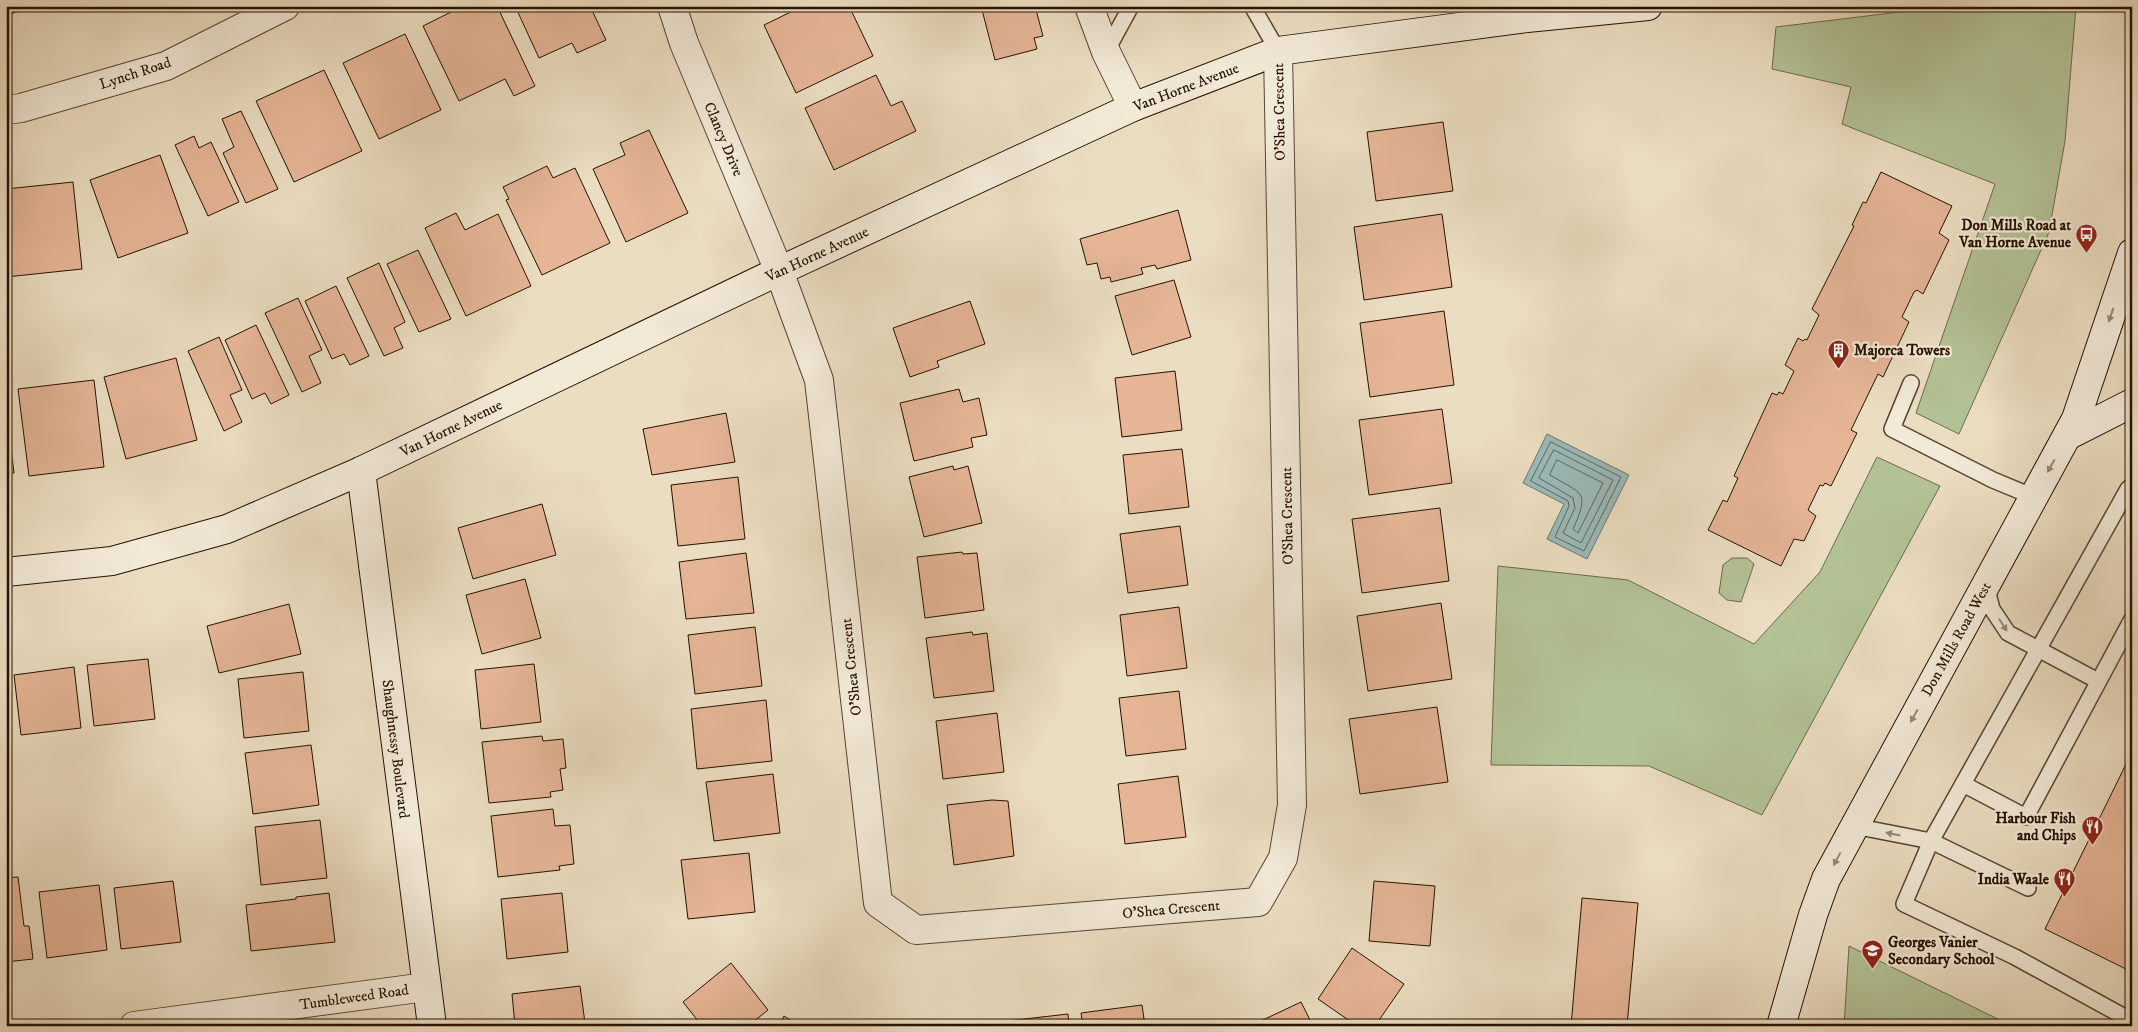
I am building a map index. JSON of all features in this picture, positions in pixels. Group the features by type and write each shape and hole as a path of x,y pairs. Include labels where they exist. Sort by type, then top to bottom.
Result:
{"street":[{"name":"Lynch Road","path":"6,110 21,108 166,66 285,6"},
{"name":"Clancy Drive","path":"672,6 684,43 778,271"},
{"path":"1089,6 1106,52 1132,108"},
{"name":"Van Horne Avenue","path":"6,572 112,561 227,529 361,471 778,271 1132,108 1278,51 1526,18 1648,6"},
{"name":"O'Shea Crescent","path":"778,271 819,380 878,903 916,930 1258,902 1283,858 1292,806 1278,51"},
{"name":"Don Mills Road West","path":"1782,1026 1813,915 1826,879 2076,419 2132,253"},
{"path":"2066,436 2132,403"},
{"name":"Shaughnessy Boulevard","path":"361,471 432,1026"},
{"name":"Tumbleweed Road","path":"134,1026 426,987"}],"lane":[{"path":"1106,52 1131,6"},
{"path":"1252,6 1278,51"},
{"path":"1911,383 1892,429 1993,480 2034,497"},
{"path":"2132,486 2128,489 1963,784 1932,841 1904,904 2015,956 2132,1021"},
{"path":"1986,585 1992,609 2008,633 2098,681"},
{"path":"1963,784 2026,817 2132,618"},
{"path":"1854,826 1932,841 2028,888"}],"green space":[{"path":"1949,6 2076,6 2065,141 2049,232 1959,434 1916,413 1995,184 1842,124 1851,87 1772,69 1776,27"},
{"path":"1877,457 1940,486 1762,815 1649,766 1491,765 1498,566 1628,580 1754,644 1820,572"},
{"path":"1732,558 1747,558 1754,564 1741,602 1727,600 1719,593 1723,565"},
{"name":"Georges Vanier Secondary School","path":"1849,946 2012,1026 1844,1026"}],"water":[{"path":"1547,434 1629,475 1587,559 1547,539 1564,504 1523,483"}],"building":[{"path":"6,6 39,6 6,15"},
{"path":"463,6 497,6 535,86 514,96 505,79 459,101 423,26"},
{"path":"515,6 590,6 606,40 577,53 572,43 539,58"},
{"path":"803,6 849,6 873,56 796,93 764,25"},
{"path":"981,6 1035,6 1043,36 1034,38 1037,49 995,60"},
{"path":"405,34 441,110 379,139 343,63"},
{"path":"324,70 362,151 294,182 256,101"},
{"path":"876,75 891,106 902,101 916,131 834,170 805,108"},
{"path":"241,111 278,189 246,203 223,153 234,147 222,119"},
{"path":"1443,122 1453,191 1376,201 1367,132"},
{"path":"649,130 688,213 626,242 593,169 625,155 620,143"},
{"path":"194,136 199,148 211,142 239,202 208,216 175,145"},
{"path":"160,155 188,233 118,258 90,180"},
{"path":"547,166 553,178 575,168 610,243 542,275 506,200 509,199 503,187"},
{"name":"Majorca Towers","path":"1881,172 1952,206 1939,233 1949,240 1923,294 1917,290 1914,292 1902,317 1909,322 1883,377 1878,374 1851,430 1857,433 1831,486 1825,483 1823,486 1820,485 1808,510 1816,516 1804,541 1794,539 1781,566 1708,530 1723,500 1727,502 1738,478 1734,476 1772,393 1777,395 1779,392 1783,394 1794,371 1785,365 1798,338 1803,341 1807,340 1819,315 1812,309 1854,226 1852,225 1863,202 1866,203"},
{"path":"73,182 82,269 6,277 6,189"},
{"path":"1178,210 1191,260 1157,269 1155,265 1141,268 1143,274 1111,282 1110,277 1101,279 1097,263 1087,265 1080,239"},
{"path":"456,213 465,230 498,214 531,286 466,316 425,228"},
{"path":"1442,214 1452,287 1364,300 1354,227"},
{"path":"418,250 451,319 419,332 387,264"},
{"path":"379,263 405,322 394,328 403,348 384,356 347,278"},
{"path":"1174,280 1191,337 1132,355 1115,296"},
{"path":"336,286 369,356 350,365 344,354 332,359 305,301"},
{"path":"298,298 322,350 309,356 321,383 302,392 265,313"},
{"path":"970,301 985,344 937,361 939,367 910,377 893,328"},
{"path":"1444,311 1454,385 1370,397 1360,323"},
{"path":"256,325 289,395 271,404 265,393 252,399 225,340"},
{"path":"219,337 242,390 230,395 242,422 224,431 188,351"},
{"path":"176,358 197,440 126,459 104,377"},
{"path":"1175,371 1182,430 1122,437 1115,378"},
{"path":"94,380 104,467 29,476 18,389"},
{"path":"959,389 963,402 979,398 987,435 971,438 973,447 914,461 900,403"},
{"path":"6,404 14,473 6,474"},
{"path":"1442,409 1452,483 1369,495 1359,420"},
{"path":"726,413 735,462 652,475 643,429"},
{"path":"1182,449 1189,507 1129,514 1123,455"},
{"path":"953,466 954,470 968,466 982,523 924,537 909,477"},
{"path":"738,477 745,539 678,546 671,485"},
{"path":"542,504 556,555 473,579 458,528"},
{"path":"1440,508 1449,581 1362,593 1352,519"},
{"path":"1180,526 1188,585 1128,593 1120,534"},
{"path":"962,552 963,554 977,553 984,610 925,618 917,557"},
{"path":"746,553 754,613 686,619 679,562"},
{"path":"525,579 541,638 482,654 466,595"},
{"path":"1441,603 1452,679 1368,691 1357,616"},
{"path":"289,604 301,654 219,673 207,626"},
{"path":"1179,607 1187,668 1127,676 1120,615"},
{"path":"755,627 762,686 695,694 688,635"},
{"path":"972,632 973,635 987,633 994,691 934,698 926,638"},
{"path":"148,659 155,719 94,726 87,665"},
{"path":"534,664 541,722 481,729 475,670"},
{"path":"74,667 81,728 21,735 14,675"},
{"path":"303,672 309,731 244,738 238,679"},
{"path":"1179,691 1186,749 1126,756 1119,698"},
{"path":"766,700 772,761 697,769 691,709"},
{"path":"1437,707 1448,782 1360,794 1349,719"},
{"path":"997,713 1004,772 943,779 936,721"},
{"path":"542,736 543,741 563,739 566,768 560,769 563,790 550,792 551,797 489,803 482,742"},
{"path":"311,745 319,805 253,814 245,753"},
{"path":"2132,752 2132,972 2045,929"},
{"path":"773,774 780,833 714,841 706,782"},
{"path":"1178,776 1186,837 1125,844 1118,784"},
{"path":"992,800 1008,801 1014,856 954,865 947,805"},
{"path":"553,809 555,826 570,825 574,864 559,866 560,870 498,877 491,816"},
{"path":"320,820 327,878 261,885 255,827"},
{"path":"749,853 755,912 688,919 681,860"},
{"path":"18,877 24,926 29,926 33,959 6,962 6,878"},
{"path":"173,881 181,942 121,949 114,888"},
{"path":"1374,881 1435,886 1430,946 1369,941"},
{"path":"99,885 107,950 47,958 39,892"},
{"path":"329,893 335,942 251,951 246,905"},
{"path":"562,893 568,952 507,959 501,899"},
{"path":"1582,898 1638,903 1627,1026 1571,1026"},
{"path":"1352,948 1404,984 1375,1026 1357,1026 1318,999"},
{"path":"731,963 768,1010 748,1026 702,1026 683,1002"},
{"path":"580,986 585,1023 579,1024 579,1026 515,1026 512,994"},
{"path":"1301,1002 1313,1026 1250,1026"},
{"path":"1142,1005 1145,1026 1083,1026 1081,1013"},
{"path":"1068,1014 1069,1026 1008,1026 1007,1021"},
{"path":"784,1016 800,1026 779,1026"}],"place":[{"name":"Don Mills Road at Van Horne Avenue","path":"2087,253"},
{"name":"Majorca Towers","path":"1838,369"},
{"name":"Harbour Fish and Chips","path":"2092,846"},
{"name":"India Waale","path":"2065,898"},
{"name":"Georges Vanier Secondary School","path":"1872,970"}]}
